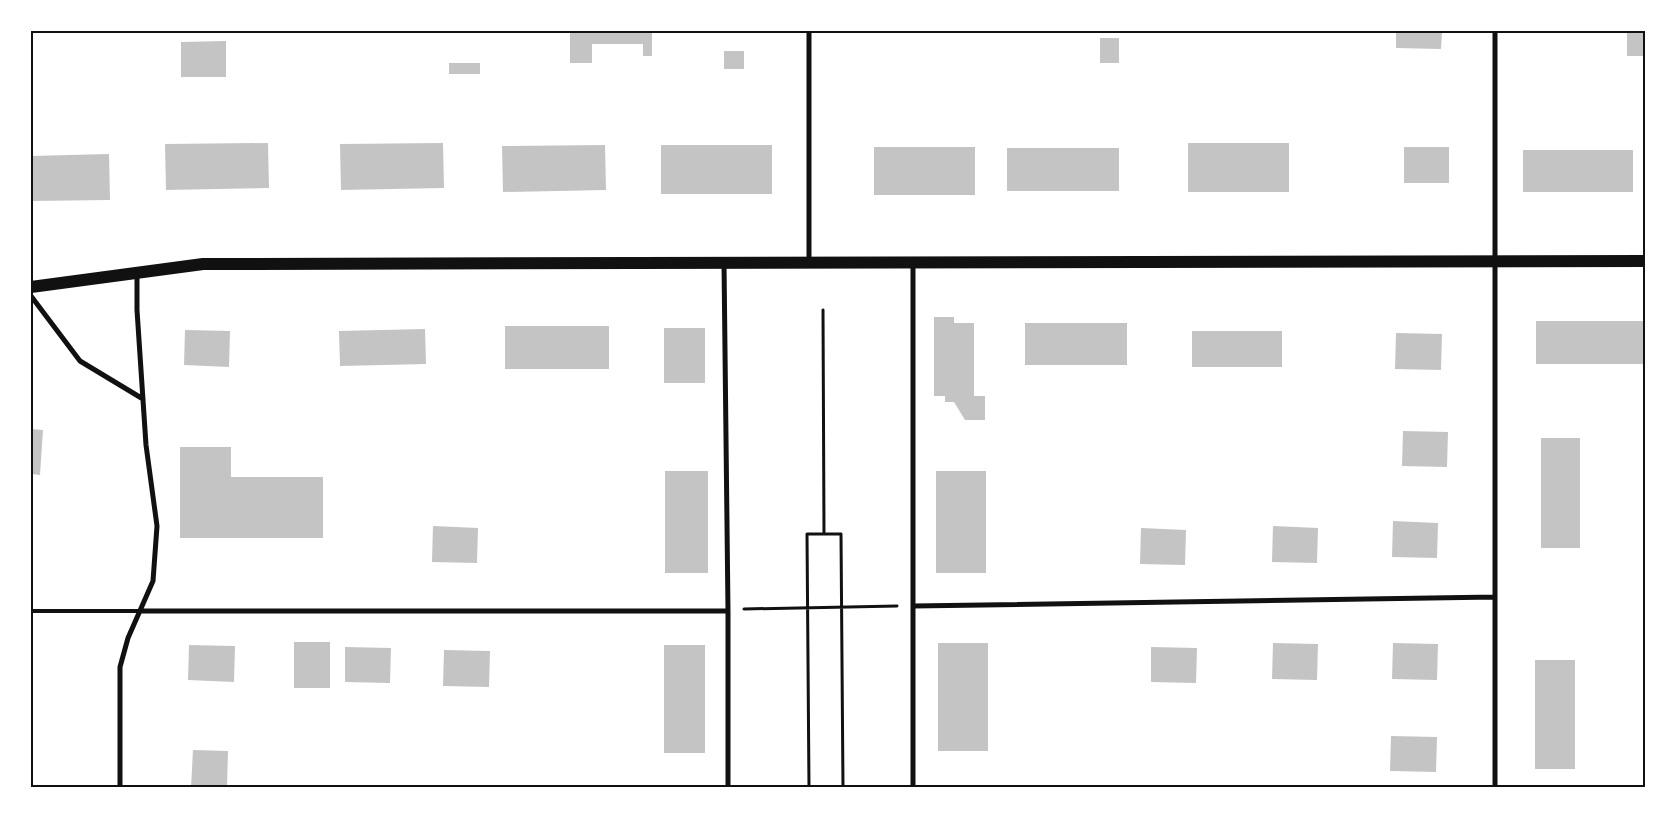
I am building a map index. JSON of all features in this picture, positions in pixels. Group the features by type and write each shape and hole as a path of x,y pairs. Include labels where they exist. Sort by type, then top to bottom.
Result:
{"main road":[{"path":"31,287 204,264 1645,260"}],"street":[{"path":"809,31 809,262"},
{"path":"1495,31 1495,788"},
{"path":"912,262 913,788"},
{"path":"724,263 728,788"},
{"path":"120,788 120,668 128,638 153,581 157,526 146,445 137,310 137,273"},
{"path":"31,296 80,361 143,399"},
{"path":"913,606 1495,596"},
{"path":"141,611 728,611"}],"lane":[{"path":"31,610 141,611"}],"path":[{"path":"823,310 824,534"},
{"path":"809,788 808,534 841,534 843,788"},
{"path":"728,611 752,608 913,606"}],"building":[{"path":"652,31 652,56 643,56 643,44 592,44 592,63 570,63 570,32"},
{"path":"1396,31 1442,31 1441,49 1396,48"},
{"path":"1627,31 1645,31 1645,56 1627,56"},
{"path":"1100,38 1119,38 1119,63 1100,63"},
{"path":"226,41 226,77 181,77 181,42"},
{"path":"724,51 744,51 744,69 724,69"},
{"path":"449,63 480,63 480,74 449,74"},
{"path":"268,143 269,188 166,190 165,144"},
{"path":"443,143 444,188 341,190 340,144"},
{"path":"1188,143 1289,143 1289,192 1188,192"},
{"path":"605,145 606,190 503,192 502,146"},
{"path":"661,145 772,145 772,194 661,194"},
{"path":"874,147 975,147 975,195 874,195"},
{"path":"1404,147 1449,147 1449,183 1404,183"},
{"path":"1007,148 1119,148 1119,191 1007,191"},
{"path":"1523,150 1633,150 1633,192 1523,192"},
{"path":"109,154 110,200 31,201 31,156"},
{"path":"934,317 954,317 954,323 974,323 974,396 985,396 985,420 965,420 954,402 945,402 945,396 934,396"},
{"path":"1536,321 1645,321 1645,364 1536,364"},
{"path":"1025,323 1127,323 1127,365 1025,365"},
{"path":"505,326 609,326 609,369 505,369"},
{"path":"664,328 705,328 705,383 664,383"},
{"path":"425,329 426,364 340,366 339,331"},
{"path":"185,330 230,331 229,367 184,365"},
{"path":"1192,331 1282,331 1282,367 1192,367"},
{"path":"1396,333 1442,334 1441,370 1395,369"},
{"path":"31,429 43,430 40,475 31,474"},
{"path":"1403,431 1448,432 1447,467 1402,466"},
{"path":"1541,438 1580,438 1580,548 1541,548"},
{"path":"180,447 231,447 231,477 323,477 323,538 180,538"},
{"path":"665,471 708,471 708,573 665,573"},
{"path":"936,471 986,471 986,573 936,573"},
{"path":"1393,521 1438,523 1437,558 1392,557"},
{"path":"433,526 478,528 477,563 432,562"},
{"path":"1273,526 1318,528 1317,563 1272,562"},
{"path":"1141,528 1186,530 1185,565 1140,564"},
{"path":"294,642 330,642 330,688 294,688"},
{"path":"938,643 988,643 988,751 938,751"},
{"path":"1273,643 1318,644 1317,680 1272,679"},
{"path":"1393,643 1438,644 1437,680 1392,679"},
{"path":"189,645 235,646 234,682 188,680"},
{"path":"664,645 705,645 705,753 664,753"},
{"path":"345,647 391,648 390,683 345,682"},
{"path":"1151,647 1197,648 1196,683 1151,682"},
{"path":"444,650 490,651 489,687 443,686"},
{"path":"1535,660 1575,660 1575,769 1535,769"},
{"path":"1391,736 1437,737 1436,772 1390,771"},
{"path":"193,750 228,751 227,788 191,788"}]}
